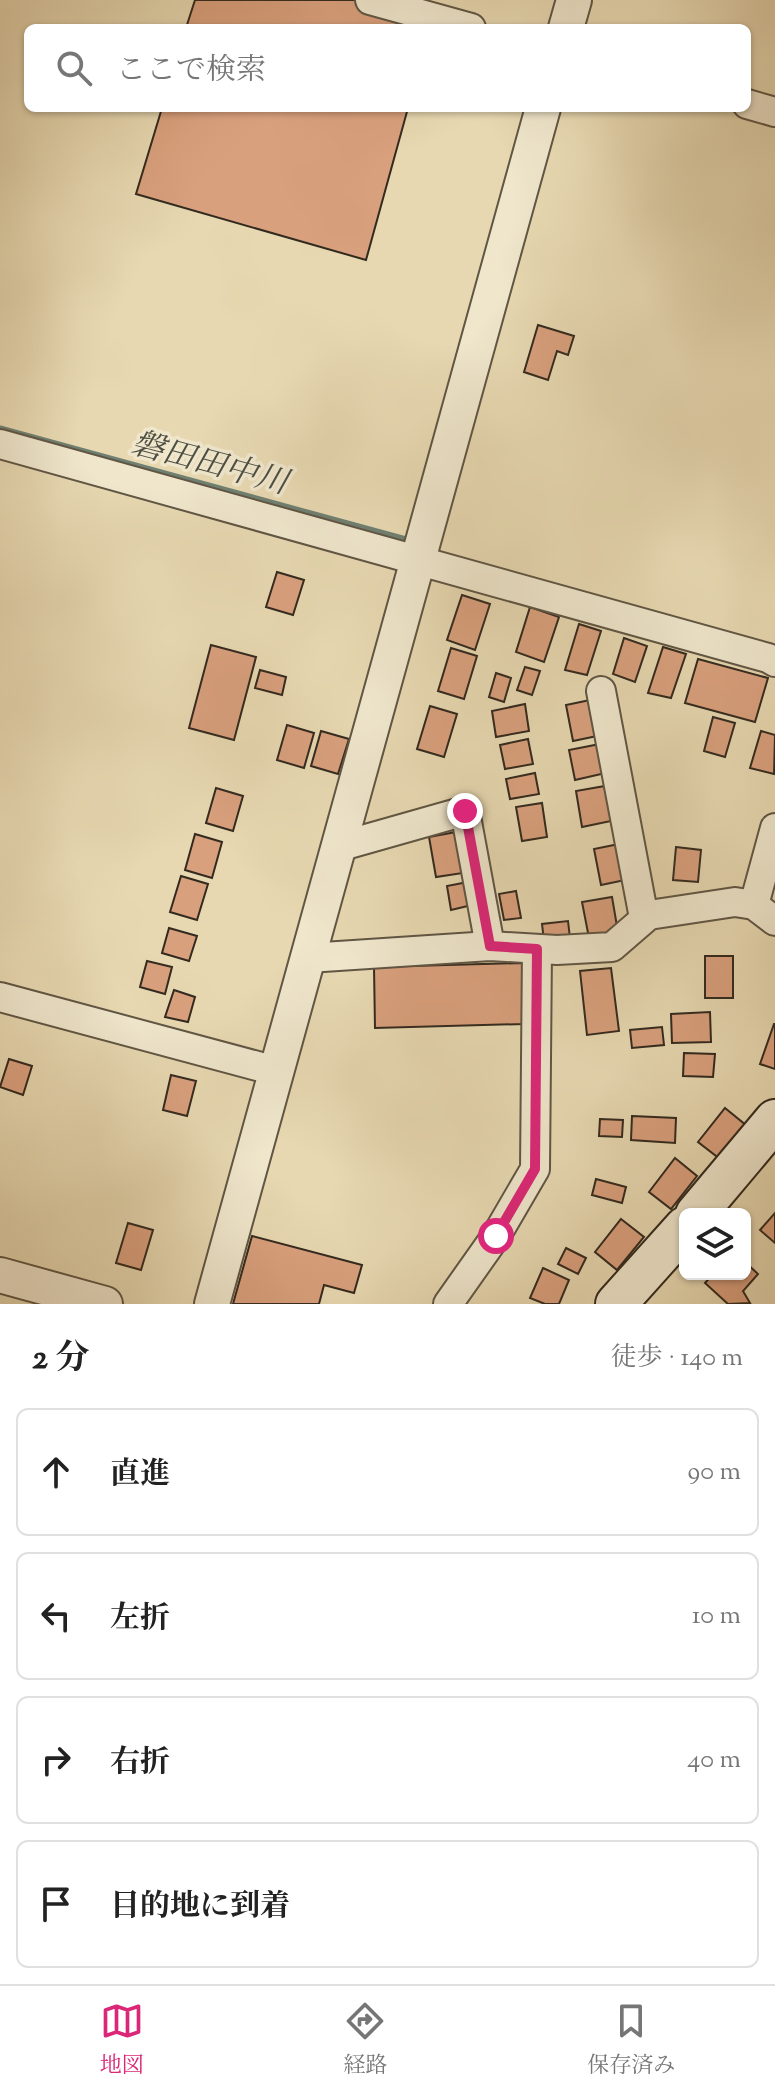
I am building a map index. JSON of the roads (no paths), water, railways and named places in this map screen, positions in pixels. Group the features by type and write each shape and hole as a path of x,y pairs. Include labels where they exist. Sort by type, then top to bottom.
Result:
{"main road":[{"path":"701,1208 775,1120"},
{"path":"616,1304 679,1234"}],"street":[{"path":"370,0 457,24"},
{"path":"567,24 574,0"},
{"path":"751,105 775,112"},
{"path":"212,1304 542,112"},
{"path":"0,444 773,651"},
{"path":"601,691 644,918"},
{"path":"338,847 465,811 490,946"},
{"path":"308,958 490,946 537,949 612,947 649,915 735,902 764,913 775,828"},
{"path":"448,1304 496,1236 535,1169 537,949"},
{"path":"0,997 276,1071"},
{"path":"0,1275 105,1304"}],"waterway":[{"name":"磐田田中川","path":"0,429 406,540"}]}
